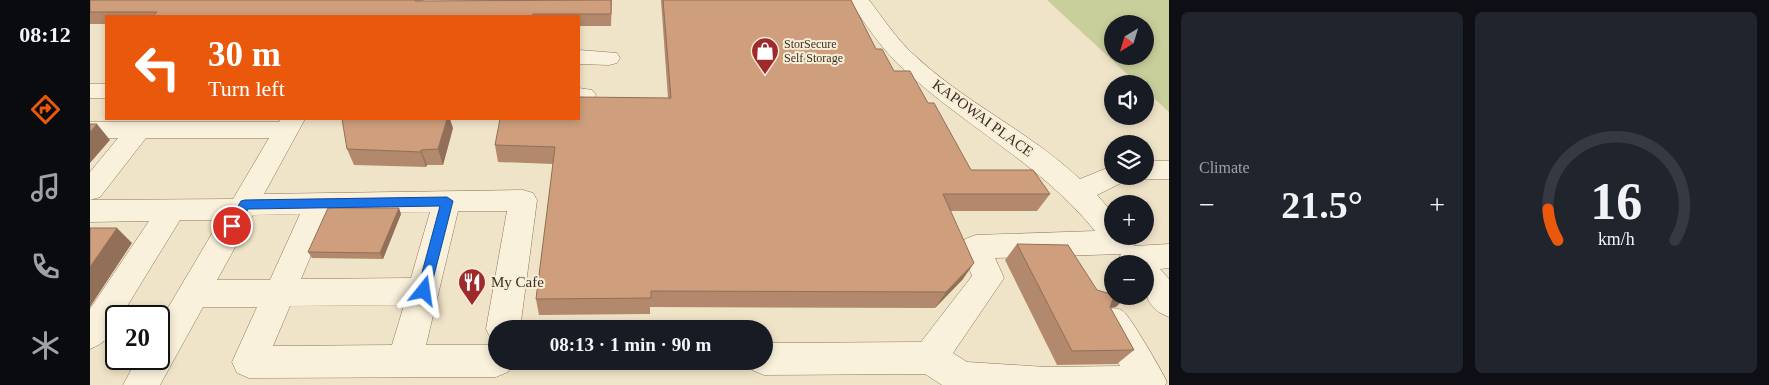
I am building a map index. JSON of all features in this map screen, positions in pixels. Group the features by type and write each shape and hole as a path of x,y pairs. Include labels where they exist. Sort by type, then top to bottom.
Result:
{"street":[{"name":"KAPOWAI PLACE","path":"859,0 892,46 912,65 949,95 1032,154 1078,192 1097,211 1169,303"},
{"path":"580,57 609,58"},
{"path":"90,91 105,91"},
{"path":"90,130 289,124"},
{"path":"170,335 244,207 289,124"},
{"path":"90,190 139,130"},
{"path":"1154,170 1169,170"},
{"path":"1078,192 1104,180"},
{"path":"90,211 171,211 319,203 523,200 505,320"},
{"path":"406,361 447,201"},
{"path":"319,203 249,362 488,361"},
{"path":"90,334 94,331 171,211"},
{"path":"930,358 988,278 976,247 1071,257 1128,250 1169,256"},
{"path":"193,294 424,291"},
{"path":"773,359 930,358 962,378 1046,384 1149,382 1112,322"},
{"path":"141,385 150,370"}],"green space":[{"path":"1047,0 1169,0 1169,112 1154,98 1154,75 1128,75 1117,65 1154,65 1154,15 1104,15 1104,53"}],"building":[{"path":"90,0 611,0 611,14 154,15 157,12 90,12"},
{"path":"663,0 851,0 876,49 882,49 894,71 910,71 928,103 934,103 971,170 1033,170 1050,194 943,194 974,263 946,292 651,291 651,298 536,299 555,147 495,145 500,120 580,120 580,97 671,98"},
{"path":"342,120 447,120 438,149 421,150 421,152 347,149"},
{"path":"90,124 97,124 90,132"},
{"path":"328,208 399,208 380,253 308,252"},
{"path":"90,228 117,228 90,267"},
{"path":"1017,244 1068,245 1097,290 1104,292 1104,305 1111,305 1110,307 1134,350 1072,351"}],"place":[{"name":"StorSecure Self Storage","path":"765,75"},
{"name":"My Cafe","path":"472,306"}],"route":[{"path":"232,226 245,204 447,201 424,291"}]}
